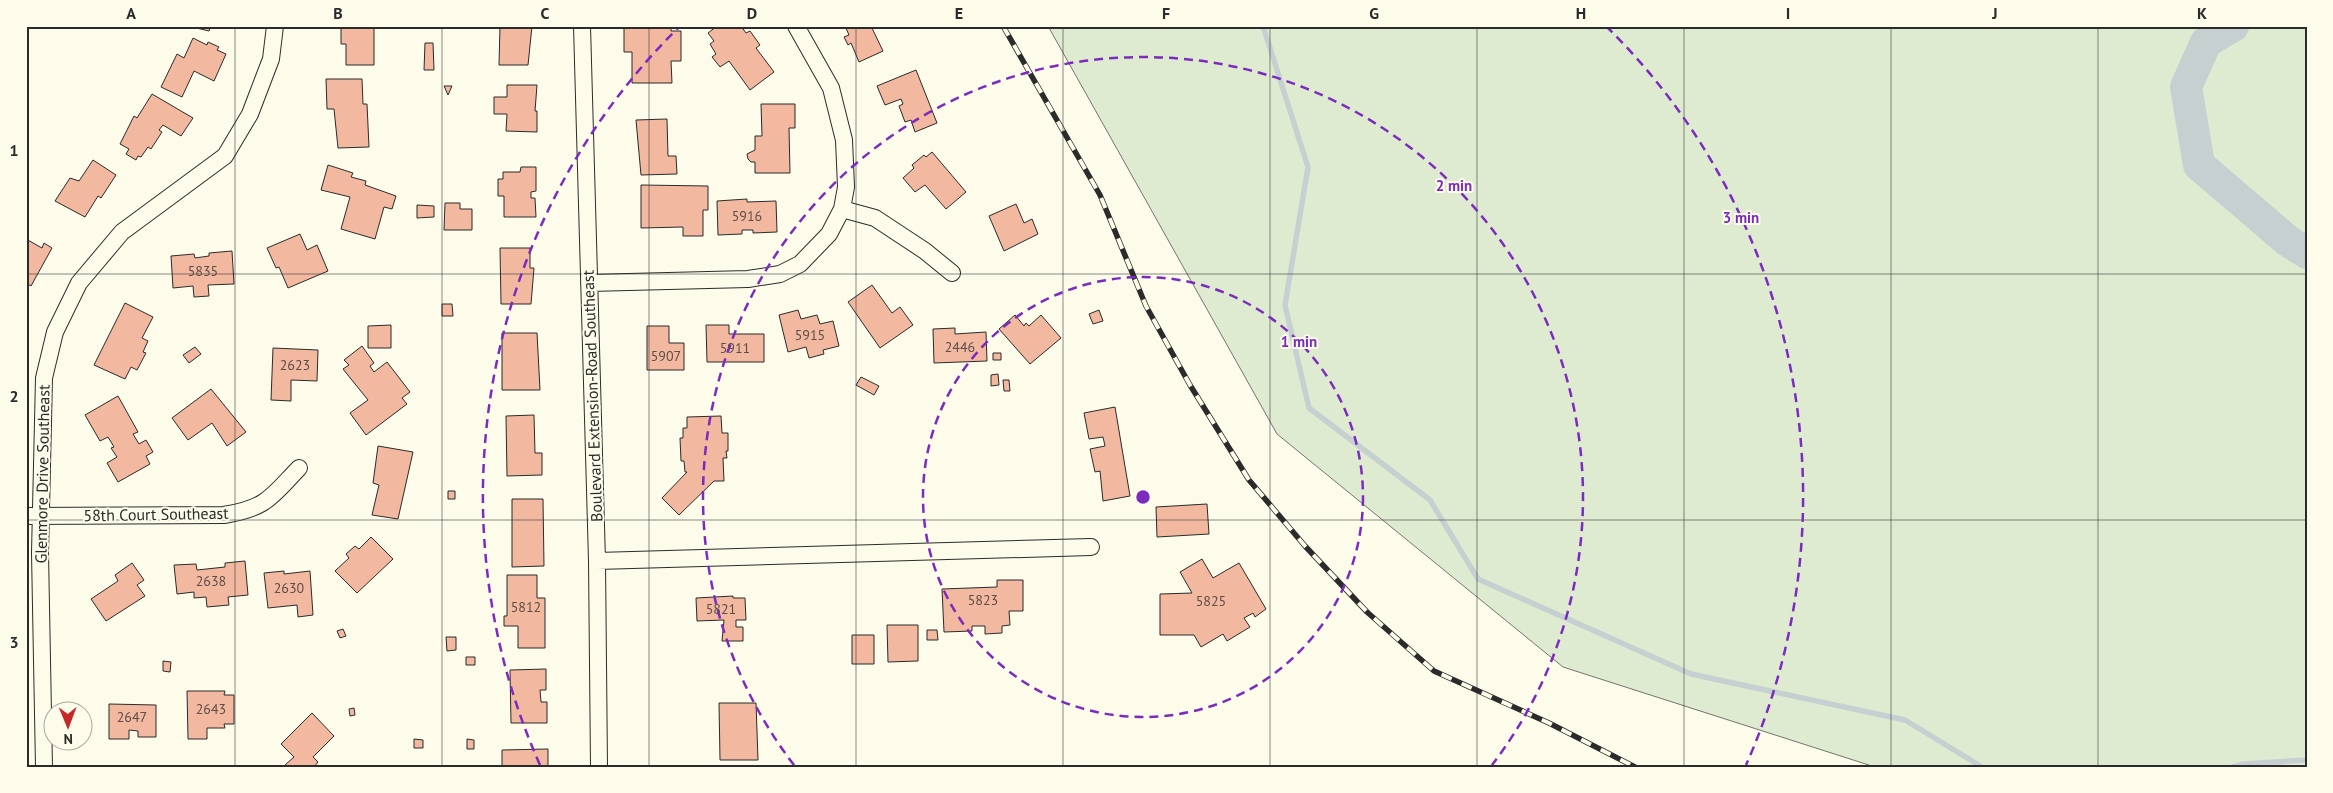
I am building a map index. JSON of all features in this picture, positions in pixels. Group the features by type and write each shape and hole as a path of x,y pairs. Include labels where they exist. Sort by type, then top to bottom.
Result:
{"street":[{"name":"Glenmore Drive Southeast","path":"44,767 33,516 44,378 55,332 79,283 122,232 225,156 250,114 271,59 275,26"},
{"name":"Boulevard Extension-Road Southeast","path":"582,26 597,562 599,767"},
{"path":"589,284 748,278 780,274 800,264 829,234 842,209 846,187 844,140 831,88 796,26"},
{"path":"842,209 876,218 925,251 952,273"},
{"name":"58th Court Southeast","path":"33,516 224,515 246,511 265,503 300,468"},
{"path":"597,562 1091,547"}],"green space":[{"path":"1048,26 2307,26 2307,767 1875,767 1563,667 1277,434"}],"building":[{"path":"188,26 211,26 209,31"},
{"path":"341,26 374,26 374,65 346,65 346,44 341,44"},
{"path":"500,26 532,26 528,65 499,65"},
{"path":"624,26 671,26 671,31 681,31 681,61 671,61 672,83 632,83 632,52 624,52"},
{"path":"717,26 741,26 746,33 750,31 760,45 756,48 774,72 750,90 729,61 720,67 712,57 716,54 710,44 714,41 708,33"},
{"path":"845,26 871,26 883,51 859,62 851,43 848,45 844,37 849,35"},
{"path":"193,38 207,45 208,42 219,47 217,50 226,54 214,81 194,71 182,97 161,87 177,54 184,58"},
{"path":"425,43 433,43 434,70 424,70"},
{"path":"916,70 937,123 915,132 911,120 905,122 899,106 903,104 901,99 885,105 877,86"},
{"path":"326,79 362,79 363,104 367,104 369,147 338,148 334,109 327,109"},
{"path":"507,85 537,85 535,111 537,111 537,132 506,131 507,114 494,114 494,97 507,97"},
{"path":"444,86 452,86 448,95"},
{"path":"152,94 193,118 181,136 163,125 159,130 162,132 151,149 148,147 141,157 138,156 136,160 126,154 129,149 120,144 134,116 137,118"},
{"path":"761,104 795,104 795,128 789,128 790,173 755,173 755,162 751,162 748,159 747,154 755,150 755,136 762,136"},
{"path":"667,119 668,156 676,156 677,174 641,175 636,120"},
{"path":"932,152 966,192 946,209 925,185 915,192 903,178 914,168 912,165 924,155 926,157"},
{"path":"93,160 116,175 101,198 98,196 85,217 55,201 70,178 79,181"},
{"path":"328,165 353,173 351,177 366,181 365,185 396,196 392,209 384,207 375,239 341,229 350,197 321,190"},
{"path":"521,167 536,167 536,191 531,192 531,198 535,198 536,217 504,217 504,196 498,196 498,179 503,179 503,172 520,172"},
{"path":"641,185 708,186 708,210 703,210 703,236 683,236 683,227 641,228"},
{"path":"747,199 747,202 776,201 777,232 753,233 753,230 742,230 742,234 718,235 717,201"},
{"path":"445,203 460,203 460,209 472,209 472,230 444,230"},
{"path":"1016,204 1024,223 1032,219 1038,234 1004,251 989,216"},
{"path":"417,205 434,206 434,217 417,218"},
{"path":"300,234 307,250 317,245 328,271 288,288 279,267 276,268 267,248"},
{"path":"26,239 42,248 44,243 52,248 31,286 26,283"},
{"path":"500,248 530,248 530,268 534,268 531,304 501,304"},
{"path":"232,251 234,284 208,285 209,296 194,297 193,286 173,288 171,256 194,254 195,258 209,256 209,253"},
{"path":"872,285 892,313 900,307 913,325 880,348 848,302"},
{"path":"125,303 153,317 142,338 148,341 143,352 146,353 137,370 131,367 125,379 94,365"},
{"path":"442,304 452,304 453,316 442,316"},
{"path":"798,310 801,319 817,315 820,324 833,321 839,346 823,350 824,354 809,358 806,347 788,352 779,315"},
{"path":"1099,310 1103,321 1093,324 1089,314"},
{"path":"1015,315 1024,326 1026,323 1029,326 1041,315 1061,338 1030,364 999,329"},
{"path":"391,325 391,348 368,348 368,326"},
{"path":"706,325 729,325 729,334 764,334 764,362 707,362"},
{"path":"647,326 669,326 669,343 684,343 684,370 647,370"},
{"path":"955,328 955,334 986,332 987,361 934,363 933,329"},
{"path":"502,333 537,333 540,390 502,390"},
{"path":"362,346 374,363 370,366 374,372 387,362 410,392 402,398 407,404 366,435 350,413 368,400 343,369 349,365 344,360"},
{"path":"195,347 201,354 189,363 183,355"},
{"path":"273,348 318,350 317,381 291,380 291,401 271,400"},
{"path":"993,353 1001,353 1001,360 993,360"},
{"path":"998,374 999,385 991,386 991,375"},
{"path":"861,377 879,386 874,395 856,385"},
{"path":"1003,380 1009,380 1010,391 1004,391"},
{"path":"211,389 246,432 227,446 212,423 188,440 172,418"},
{"path":"118,396 138,432 133,434 139,444 146,440 153,452 146,456 150,464 118,482 107,463 117,457 111,448 114,447 108,437 100,441 85,415"},
{"path":"1115,407 1130,496 1103,501 1100,471 1095,472 1090,449 1105,446 1103,437 1089,439 1084,413"},
{"path":"534,415 535,453 542,453 542,475 507,476 506,416"},
{"path":"721,416 722,433 728,433 727,458 723,458 724,481 714,481 679,515 662,498 687,472 685,472 684,461 681,461 680,438 683,438 683,428 687,428 687,417"},
{"path":"378,446 413,452 398,519 372,515 379,485 373,483"},
{"path":"448,491 455,491 455,499 448,499"},
{"path":"512,499 543,499 544,566 512,567"},
{"path":"1207,504 1209,534 1157,537 1156,507"},
{"path":"371,537 393,559 357,593 335,571 349,558 346,554 355,546 359,549"},
{"path":"1202,559 1213,578 1239,563 1266,609 1255,617 1253,613 1244,618 1250,627 1227,641 1223,634 1201,647 1194,635 1160,635 1160,594 1192,593 1180,572"},
{"path":"245,561 248,595 228,597 229,605 207,607 206,597 194,598 194,592 177,594 174,565 196,564 197,570 225,567 225,563"},
{"path":"132,563 144,580 137,585 145,596 106,621 91,599 118,581 115,575"},
{"path":"284,571 284,574 310,571 313,615 298,617 297,605 268,608 264,573"},
{"path":"507,575 537,575 537,598 545,598 545,648 518,648 518,626 504,626 504,616 507,616"},
{"path":"997,580 1023,580 1023,611 1009,611 1010,625 1002,626 1002,633 985,634 985,626 972,626 972,631 944,632 942,589 997,587"},
{"path":"733,596 733,598 745,598 746,620 736,620 736,627 743,627 743,641 722,641 724,620 697,621 696,598"},
{"path":"887,625 918,625 918,661 888,662"},
{"path":"343,629 346,636 340,638 337,631"},
{"path":"927,630 937,630 938,640 927,640"},
{"path":"852,635 874,635 874,664 852,664"},
{"path":"446,637 456,637 456,650 447,651"},
{"path":"466,657 475,657 475,665 466,665"},
{"path":"163,661 171,662 170,672 163,671"},
{"path":"546,669 546,690 540,690 541,702 547,702 547,723 511,723 510,670"},
{"path":"187,691 225,691 224,695 234,695 234,724 224,724 225,728 207,728 207,739 188,739"},
{"path":"719,703 756,703 758,760 720,760"},
{"path":"109,704 156,705 156,737 138,737 138,731 129,730 129,739 109,739"},
{"path":"354,708 355,715 350,716 349,709"},
{"path":"312,713 334,736 313,757 318,762 314,767 287,767 285,765 294,757 281,744"},
{"path":"414,739 423,740 423,748 414,748"},
{"path":"467,739 474,740 474,749 467,749"},
{"path":"548,749 548,767 502,767 502,750"}],"waterway":[{"path":"1263,26 1308,167 1285,305 1309,408 1430,500 1478,579 1691,674 1905,720 1982,767"},
{"path":"2233,26 2206,42 2186,87 2199,165 2288,241 2307,253"},
{"path":"2233,767 2243,764 2307,760"}],"railway":[{"path":"1003,26 1100,195 1146,306 1190,385 1249,480 1305,546 1367,612 1434,671 1549,723 1635,767"}]}
